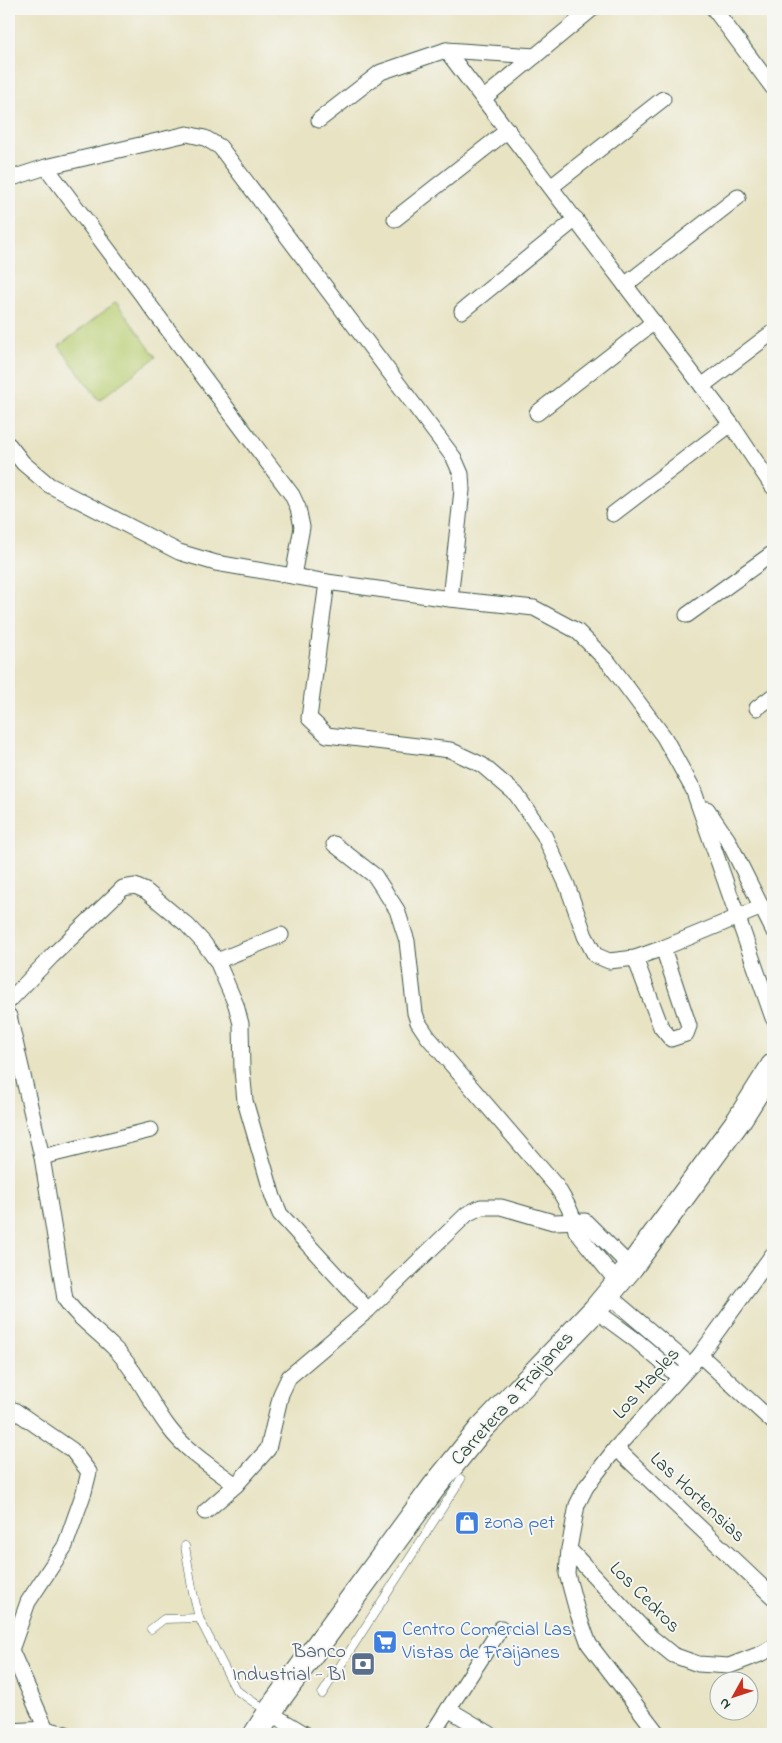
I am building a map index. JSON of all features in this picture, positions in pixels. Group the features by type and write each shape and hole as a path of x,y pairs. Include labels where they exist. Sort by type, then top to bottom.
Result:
{"main road":[{"name":"Carretera a Fraijanes","path":"261,1728 277,1701 442,1492 481,1430 613,1289 739,1120 773,1066"}],"street":[{"path":"484,98 592,9"},
{"path":"714,9 773,88"},
{"path":"319,120 381,72 446,50 534,56"},
{"path":"446,50 731,424 773,487"},
{"path":"551,187 663,99"},
{"path":"395,219 508,130"},
{"path":"9,179 46,167 187,134 205,138 220,146 454,458 461,474 462,490 450,599"},
{"path":"46,167 292,495 298,508 302,527 294,576"},
{"path":"625,285 738,197"},
{"path":"462,311 576,219"},
{"path":"537,413 654,322"},
{"path":"702,386 773,332"},
{"path":"613,514 731,424"},
{"path":"9,445 23,463 49,485 179,552 216,563 327,582 450,599 534,608 577,631 610,663 664,737 694,789 728,840 773,930"},
{"path":"687,615 773,553"},
{"path":"327,582 310,718 327,735 450,750 482,765 516,794 544,835 567,886 585,936 595,954 609,961 634,958 663,948 762,906"},
{"path":"757,708 773,696"},
{"path":"694,789 773,1018"},
{"path":"334,844 375,876 397,910 407,941 414,1013 418,1022 428,1037 556,1187 575,1221 576,1231 613,1289 695,1360 773,1422"},
{"path":"9,1001 52,956 123,888 135,886 146,891 187,925 203,942 217,962 236,1005 242,1024 242,1070 245,1101 273,1197 280,1214 368,1310"},
{"path":"217,962 281,935"},
{"path":"634,958 661,1027 671,1039 686,1034 689,1026 663,948"},
{"path":"9,1016 42,1157 65,1299 74,1312 116,1350 132,1371 170,1431 185,1446 236,1485"},
{"path":"42,1157 151,1130"},
{"path":"205,1512 236,1485 268,1449 281,1394 289,1377 368,1310 467,1214 481,1207 501,1207 553,1222 585,1221 637,1341 679,1377"},
{"name":"Los Maples","path":"658,1734 589,1644 577,1611 568,1574 569,1549 577,1506 586,1487 616,1448 695,1360 773,1254"},
{"path":"14,1410 72,1450 89,1472 65,1546 28,1602 11,1650 46,1729"},
{"name":"Las Hortensias","path":"616,1448 773,1597"},
{"name":"Los Cedros","path":"569,1549 651,1637 673,1655 698,1664 728,1666 763,1653 773,1647"},
{"path":"432,1734 501,1628"},
{"path":"448,1709 490,1734"},
{"path":"261,1728 304,1734"},
{"path":"9,1731 46,1729 66,1734"}],"lane":[{"path":"322,1694 442,1492 460,1479"},
{"path":"185,1546 192,1588 200,1618 236,1690 261,1728"},
{"path":"151,1629 164,1620 200,1618"}],"green space":[{"path":"116,302 156,357 99,400 59,346"}],"place":[{"name":"zona pet","path":"467,1523"},
{"name":"Centro Comercial Las Vistas de Fraijanes","path":"385,1642"},
{"name":"Banco Industrial - BI","path":"363,1664"}]}
